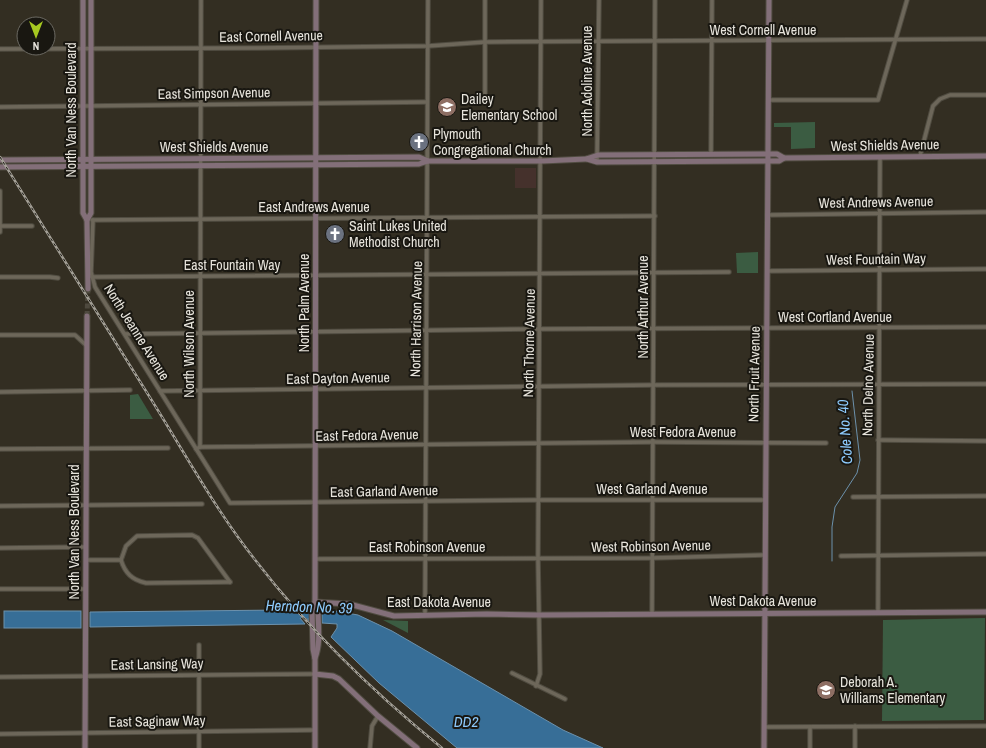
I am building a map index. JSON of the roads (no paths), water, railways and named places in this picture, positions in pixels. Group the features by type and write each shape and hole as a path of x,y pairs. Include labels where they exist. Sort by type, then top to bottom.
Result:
{"street":[{"name":"North Van Ness Boulevard","path":"83,0 83,213 90,220"},
{"name":"North Van Ness Boulevard","path":"88,288 87,239 91,213 91,0"},
{"name":"North Wilson Avenue","path":"198,448 200,390 201,0"},
{"name":"North Palm Avenue","path":"315,748 314,674 315,659 318,650 315,622 316,0"},
{"name":"North Harrison Avenue","path":"425,614 427,445 426,330 429,217 427,102 428,0"},
{"path":"485,0 485,95"},
{"name":"North Thorne Avenue","path":"536,686 540,674 538,558 539,329 542,161 541,0"},
{"name":"North Adoline Avenue","path":"597,162 599,0"},
{"name":"North Arthur Avenue","path":"652,614 655,0"},
{"path":"682,162 690,159 708,158 711,154 712,0"},
{"name":"North Fruit Avenue","path":"764,748 764,555 769,0"},
{"path":"769,100 878,100 907,0"},
{"name":"West Cornell Avenue","path":"541,43 986,39"},
{"name":"East Cornell Avenue","path":"0,49 428,46 485,42 541,43"},
{"path":"920,156 933,106 940,99 950,95 986,95"},
{"name":"East Simpson Avenue","path":"0,107 316,102 427,102"},
{"name":"West Shields Avenue","path":"0,160 90,159 316,165 419,164 428,161 542,161 586,159 598,155 779,154 784,158"},
{"name":"West Shields Avenue","path":"586,159 597,162 682,162 778,161 784,158 986,156"},
{"name":"West Shields Avenue","path":"0,167 90,167 316,158 419,157 428,161"},
{"name":"North Delno Avenue","path":"878,612 880,157"},
{"path":"0,191 0,232"},
{"name":"West Andrews Avenue","path":"767,215 986,212"},
{"path":"541,216 655,216"},
{"name":"East Andrews Avenue","path":"90,220 541,216"},
{"name":"North Jeanne Avenue","path":"90,220 92,277 95,287 160,391 198,448 230,503"},
{"path":"0,226 32,226"},
{"name":"North Jeanne Avenue","path":"87,239 91,250"},
{"name":"West Fountain Way","path":"767,271 986,269"},
{"path":"541,273 729,272"},
{"name":"East Fountain Way","path":"92,277 541,273"},
{"path":"0,277 58,278"},
{"name":"North Van Ness Boulevard","path":"85,748 87,316"},
{"name":"West Cortland Avenue","path":"125,334 539,329 986,327"},
{"path":"0,335 75,335 86,346"},
{"name":"East Dayton Avenue","path":"160,391 653,385 986,384"},
{"path":"0,392 130,390"},
{"path":"878,440 986,441"},
{"name":"West Fedora Avenue","path":"539,444 653,442 766,444 826,443"},
{"name":"East Fedora Avenue","path":"198,448 539,444"},
{"path":"0,449 168,448"},
{"path":"853,497 986,496"},
{"name":"West Garland Avenue","path":"539,500 765,500"},
{"name":"East Garland Avenue","path":"230,503 539,500"},
{"path":"0,506 202,504"},
{"path":"192,535 198,538 230,582 146,583 136,581 128,575 121,560 126,546 137,536 192,535"},
{"path":"0,548 86,547"},
{"path":"841,556 986,554"},
{"name":"West Robinson Avenue","path":"538,558 652,558 764,555"},
{"name":"East Robinson Avenue","path":"315,559 538,558"},
{"path":"86,560 121,560"},
{"path":"0,589 86,589"},
{"name":"East Dakota Avenue","path":"315,608 349,604 394,616 425,614 540,615"},
{"name":"West Dakota Avenue","path":"540,615 986,612"},
{"path":"199,645 199,748"},
{"path":"512,673 565,699"},
{"path":"314,674 333,676 339,680 378,716 418,748"},
{"name":"East Lansing Way","path":"0,677 314,674"},
{"path":"370,748 372,726 378,716"},
{"path":"855,748 856,726"},
{"path":"764,727 986,726"},
{"path":"810,727 810,748"},
{"name":"East Saginaw Way","path":"0,734 315,730"}],"water":[{"path":"301,606 309,606 309,621 299,609"},
{"name":"DD2","path":"324,609 358,615 392,631 563,730 603,748 457,748 379,683 331,637 337,628 337,624 322,623 322,611"},
{"path":"4,611 81,611 81,628 4,628"},
{"path":"294,611 305,624 90,627 90,612"}],"waterway":[{"name":"Cole No. 40","path":"832,561 832,527 835,507 857,473 860,460 852,391"},
{"name":"Herndon No. 39","path":"292,616 310,616"}],"tunnel":[{"path":"87,316 88,289"}],"railway":[{"path":"0,157 203,484 228,523 256,561 298,612 343,660 391,705 442,748"}],"place":[{"name":"Dailey Elementary School","path":"447,107"},
{"name":"Plymouth Congregational Church","path":"419,142"},
{"name":"Saint Lukes United Methodist Church","path":"335,234"},
{"name":"Deborah A. Williams Elementary","path":"826,690"}]}
